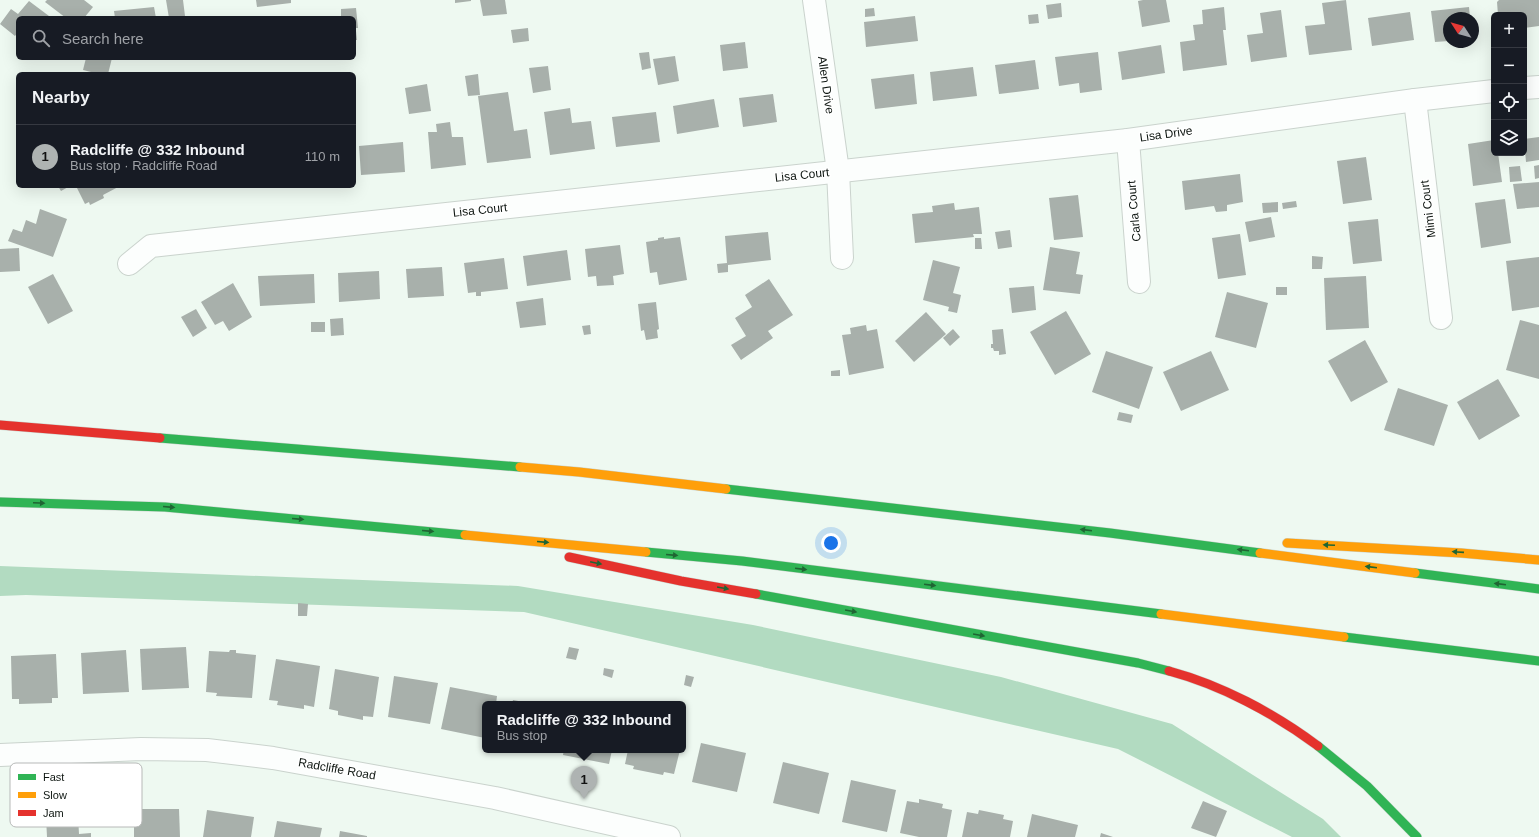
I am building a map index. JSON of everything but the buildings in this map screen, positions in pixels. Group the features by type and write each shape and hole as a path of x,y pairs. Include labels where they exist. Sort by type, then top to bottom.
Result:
{"highway":[{"path":"0,425 579,472 1110,533 1539,589"},
{"path":"0,502 165,507 742,561 1539,661"},
{"path":"1110,533 1238,540"},
{"path":"462,534 545,552"},
{"path":"1278,542 1461,552 1539,560"},
{"path":"560,555 689,582 1138,663 1187,676 1265,711 1311,739 1357,776 1392,808 1417,837"}],"street":[{"name":"Allen Drive","path":"814,0 838,171 842,258"},
{"path":"1527,88 1539,87"},
{"name":"Lisa Drive","path":"838,171 1128,140 1415,100 1491,92"},
{"name":"Mimi Court","path":"1415,100 1441,318"},
{"name":"Carla Court","path":"1128,140 1139,282"},
{"name":"Lisa Court","path":"129,264 151,246 838,171"},
{"name":"Radcliffe Road","path":"0,755 141,749 207,750 325,767 496,798 669,837"}],"green space":[{"path":"0,566 518,586 753,625 1001,677 1172,724 1323,819 1341,837 1292,837 1118,749 524,612 26,595 0,596"}],"traffic: fast":[{"path":"160,438 520,467"},
{"path":"726,489 1110,533 1260,553"},
{"path":"0,502 165,507 465,535"},
{"path":"646,552 742,561 1161,614"},
{"path":"1415,573 1539,589"},
{"path":"756,594 1138,663 1169,671"},
{"path":"1344,637 1539,661"},
{"path":"1318,746 1367,786 1417,837"}],"traffic: slow":[{"path":"520,467 579,472 726,489"},
{"path":"465,535 646,552"},
{"path":"1287,543 1461,553 1539,560"},
{"path":"1260,553 1415,573"},
{"path":"1161,614 1344,637"}],"traffic: jam":[{"path":"0,425 160,438"},
{"path":"569,557 681,581 756,594"},
{"path":"1169,671 1208,684 1246,701 1283,722 1318,746"}],"place":[{"name":"Radcliffe @ 332 Inbound","path":"584,799"}]}
